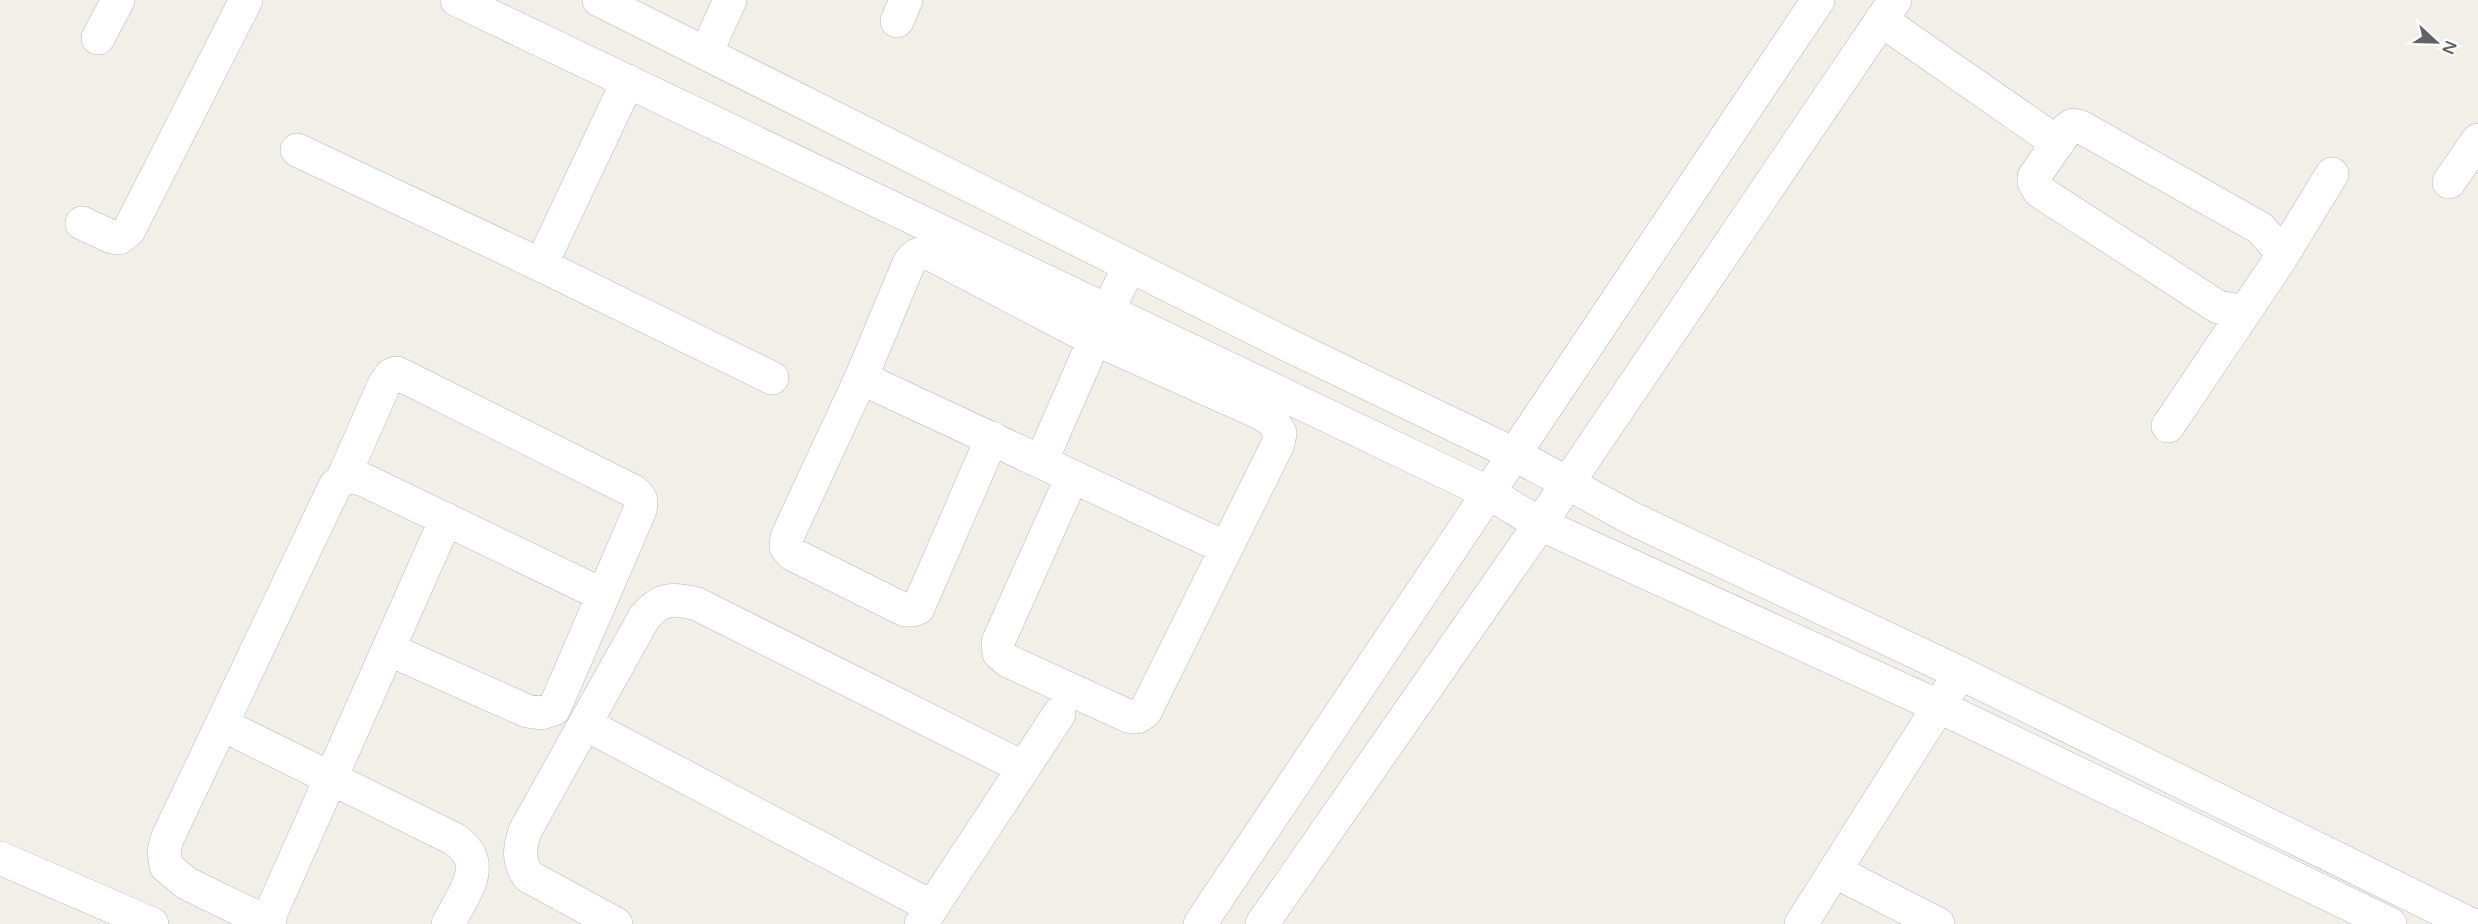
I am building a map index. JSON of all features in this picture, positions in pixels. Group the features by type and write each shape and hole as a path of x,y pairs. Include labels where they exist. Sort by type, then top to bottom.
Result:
{"street":[{"path":"98,38 118,0"},
{"path":"82,223 112,237 119,238 129,230 246,0"},
{"path":"599,0 1130,266 1514,454 1633,519 1960,673 2427,915 2470,924"},
{"path":"706,53 729,0"},
{"path":"1200,924 1818,0"},
{"path":"475,4 1091,320 1273,421 1280,433 1278,444 1145,712 1137,717 1128,716 1008,661 999,653 998,642 1072,477"},
{"path":"1262,924 1567,485 1888,10 2058,143"},
{"path":"541,264 628,81"},
{"path":"2245,312 2218,307 2035,188 2034,177 2067,129 2073,125 2081,127 2260,228 2280,250 2279,261"},
{"path":"2449,182 2478,140"},
{"path":"297,150 541,264 772,378"},
{"path":"2168,426 2279,261 2332,174"},
{"path":"992,438 918,608 905,610 792,554 786,547 787,537 861,378 909,263 915,255 923,252 1091,320 1487,492 1540,524 1940,706 2390,924"},
{"path":"1035,448 1091,320 1130,266"},
{"path":"388,649 527,711 541,713 554,709 640,510 640,496 404,376 397,373 391,375 384,385 342,478 335,486 167,839 164,852 166,866 186,883 268,924 331,778 388,649 446,519"},
{"path":"861,378 992,438 1035,448 1072,477 1226,548"},
{"path":"342,478 351,476 364,480 603,595"},
{"path":"616,924 528,876 521,863 520,848 525,831 644,618 655,605 667,601 698,604 1024,768"},
{"path":"1801,924 1960,673"},
{"path":"585,724 927,916 1059,714"},
{"path":"223,725 468,848 473,858 474,872 448,924"},
{"path":"0,858 152,924"},
{"path":"1836,872 1938,924"}]}
